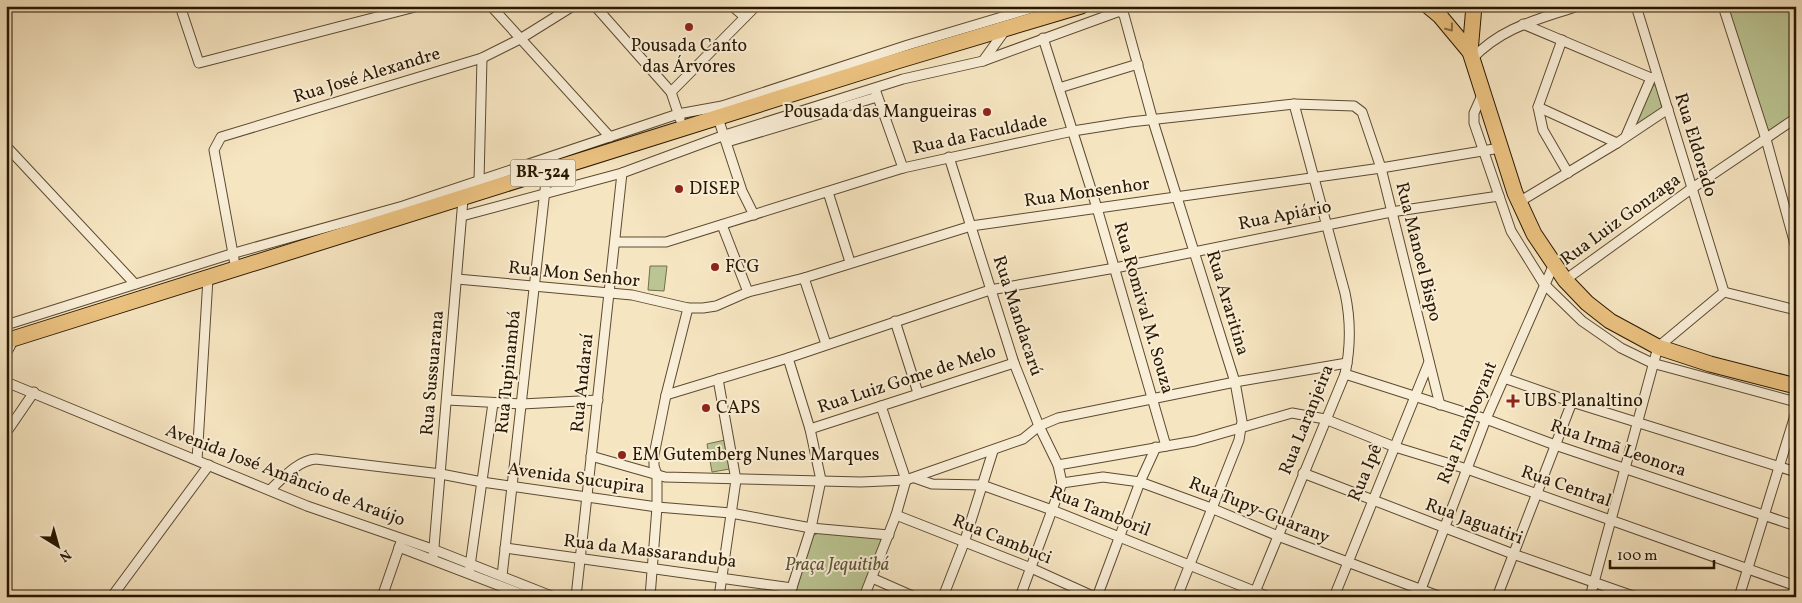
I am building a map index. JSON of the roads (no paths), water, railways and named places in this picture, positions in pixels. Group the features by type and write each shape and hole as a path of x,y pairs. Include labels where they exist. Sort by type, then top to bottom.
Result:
{"highway":[{"name":"BR-324","path":"10,340 897,61 1081,6"},
{"path":"1428,6 1440,16 1471,55 1500,148 1519,202 1531,228 1565,280 1587,303 1610,321 1658,347 1696,360 1796,386"},
{"path":"1471,55 1474,6"}],"street":[{"path":"180,6 199,63 418,6"},
{"path":"492,6 520,40 610,137"},
{"name":"Rua José Alexandre","path":"231,254 214,150 221,137 482,58 520,40 573,6"},
{"path":"595,6 671,92 683,129"},
{"path":"732,6 745,17"},
{"path":"671,92 756,6"},
{"path":"6,325 231,254 366,217 678,114 722,106 899,48 1039,6"},
{"path":"1471,55 1490,41 1523,24 1578,6"},
{"name":"Rua Eldorado","path":"1636,6 1654,77 1668,108 1691,189 1724,292"},
{"path":"1723,6 1766,139 1795,244"},
{"name":"Rua Araritina","path":"1043,38 1118,10 1124,15 1153,121 1178,196 1234,382 1242,429"},
{"path":"1523,24 1654,77 1626,136"},
{"path":"983,61 1006,29"},
{"path":"462,216 622,172 874,87 983,61 1043,38"},
{"name":"Rua Romival M. Souza","path":"1043,38 1098,208 1166,446"},
{"path":"1562,40 1538,107 1543,130 1568,173"},
{"path":"479,181 482,58"},
{"path":"897,61 903,79"},
{"path":"1059,88 1138,64"},
{"path":"874,87 903,168"},
{"path":"1483,93 1474,113 1474,123 1483,152 1511,231 1544,284 1582,321 1621,348 1652,363 1796,402"},
{"path":"726,138 877,97"},
{"name":"Rua da Faculdade","path":"616,242 666,242 903,168 1073,131 1294,104 1354,106 1360,109"},
{"name":"Rua Laranjeira","path":"1254,594 1345,374 1347,363 1350,318 1328,224 1294,104"},
{"path":"1538,107 1617,143"},
{"path":"1519,202 1617,143 1668,108"},
{"name":"Rua Manoel Bispo","path":"1360,109 1381,168 1440,405"},
{"path":"718,118 742,190 754,215"},
{"name":"Rua Luiz Gonzaga","path":"1565,280 1691,189 1796,118"},
{"path":"6,146 135,284"},
{"name":"Rua Monsenhor","path":"688,308 716,306 748,292 804,278 850,262 971,226 1381,168 1500,148"},
{"name":"Rua Mandacarú","path":"949,157 1014,363 1039,426 1058,465 1062,483"},
{"name":"Rua Tupinambá","path":"502,576 547,172"},
{"name":"Rua Andaraí","path":"576,597 578,559 598,400 608,293 616,242 622,172"},
{"path":"828,192 850,262"},
{"name":"Rua Apiário","path":"666,395 788,358 990,290 1115,268 1391,212 1499,196"},
{"name":"Rua Sussuarana","path":"434,555 463,199"},
{"path":"722,225 748,292"},
{"path":"231,254 236,270"},
{"name":"Rua Flamboyant","path":"1420,593 1486,419 1554,264"},
{"path":"198,460 208,278"},
{"path":"804,278 826,344"},
{"name":"Rua Mon Senhor","path":"457,279 632,296 688,308"},
{"path":"1590,597 1639,423 1652,363 1658,347 1724,292 1796,310"},
{"path":"650,597 657,507 657,476 654,466 654,454 666,395 688,308"},
{"path":"895,321 918,393"},
{"path":"6,354 10,340"},
{"path":"788,358 810,429 821,480 811,528 791,592"},
{"name":"Rua Ipê","path":"1334,597 1429,362"},
{"name":"Rua Luiz Gome de Melo","path":"810,429 1014,363"},
{"path":"1039,426 1058,418 1152,398 1347,363"},
{"name":"Rua Irmã Leonora","path":"1345,374 1486,419 1555,445 1796,526"},
{"path":"1504,378 1572,402 1796,472"},
{"path":"718,379 736,480 719,597"},
{"name":"Avenida José Amâncio de Araújo","path":"6,382 400,543 470,568 502,576 554,597"},
{"path":"6,433 34,392"},
{"path":"447,400 522,404 598,400"},
{"path":"1497,597 1572,402"},
{"path":"493,403 470,568 529,597"},
{"path":"864,597 911,479 881,406"},
{"path":"1739,597 1796,412"},
{"name":"Rua Central","path":"1058,465 1204,439 1292,413 1325,419 1395,447 1466,469 1796,586"},
{"name":"Rua Tamboril","path":"911,479 1023,439 1039,426"},
{"path":"1177,597 1242,429"},
{"path":"1096,597 1140,482 1156,448"},
{"path":"943,597 964,543 993,451"},
{"name":"Rua Tamboril","path":"591,456 657,476 736,480 911,479 932,484 982,486 1052,510 1254,594 1269,597"},
{"name":"Avenida Sucupira","path":"270,490 296,467 311,459 441,474 482,482 657,507 731,513 811,528 889,535"},
{"path":"113,595 209,465"},
{"name":"Rua Jaguatiri","path":"1303,473 1513,554 1636,597"},
{"name":"Rua Tupy-Guarany","path":"1062,483 1102,477 1140,482 1211,508 1420,593 1440,597"},
{"path":"1020,597 1062,483"},
{"name":"Rua Cambuci","path":"896,515 1031,568 1096,597"},
{"path":"382,597 400,543"},
{"name":"Rua da Massaranduba","path":"505,548 722,577 791,592"},
{"path":"872,578 915,597"}],"place":[{"name":"Pousada Canto das Árvores","path":"689,27"},
{"name":"Pousada das Mangueiras","path":"987,112"},
{"name":"DISEP","path":"679,189"},
{"name":"FCG","path":"715,267"},
{"name":"UBS Planaltino","path":"1513,401"},
{"name":"CAPS","path":"706,408"},
{"name":"EM Gutemberg Nunes Marques","path":"622,455"}],"park label":[{"name":"Praça Jequitibá","path":"837,565"}]}
